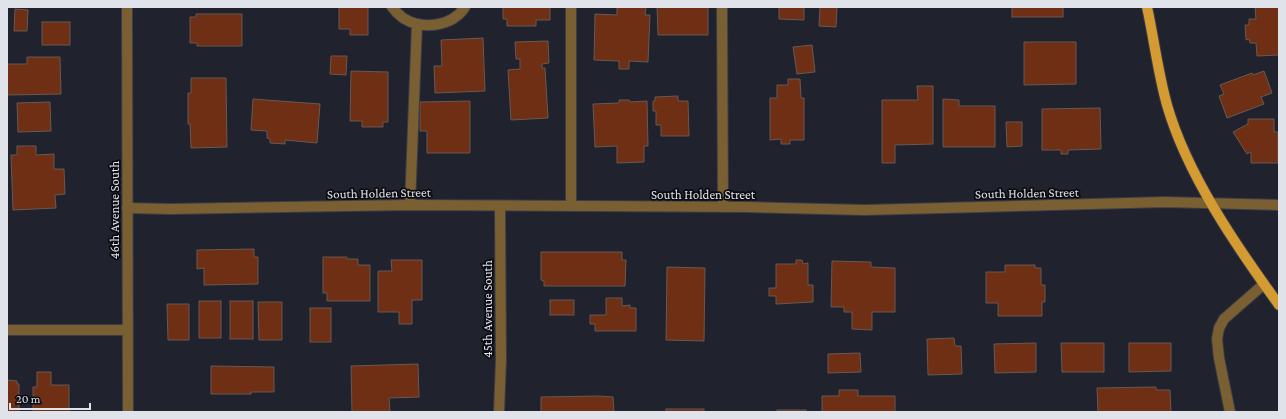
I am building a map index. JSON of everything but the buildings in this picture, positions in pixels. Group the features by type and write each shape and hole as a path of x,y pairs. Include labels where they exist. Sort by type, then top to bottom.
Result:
{"main road":[{"path":"1147,7 1168,105 1183,148 1212,204 1279,305"}],"street":[{"name":"46th Avenue South","path":"127,7 128,412"},
{"path":"392,7 402,18 416,24 432,26 448,22 465,7"},
{"path":"570,206 571,7"},
{"path":"722,7 723,207"},
{"path":"410,205 416,24"},
{"name":"South Holden Street","path":"127,208 170,209 410,205 723,207 865,210 1165,202 1279,205"},
{"name":"45th Avenue South","path":"498,412 501,360 500,206"},
{"path":"1230,412 1219,358 1217,340 1219,328 1224,319 1264,284"},
{"path":"7,330 127,330"}]}
